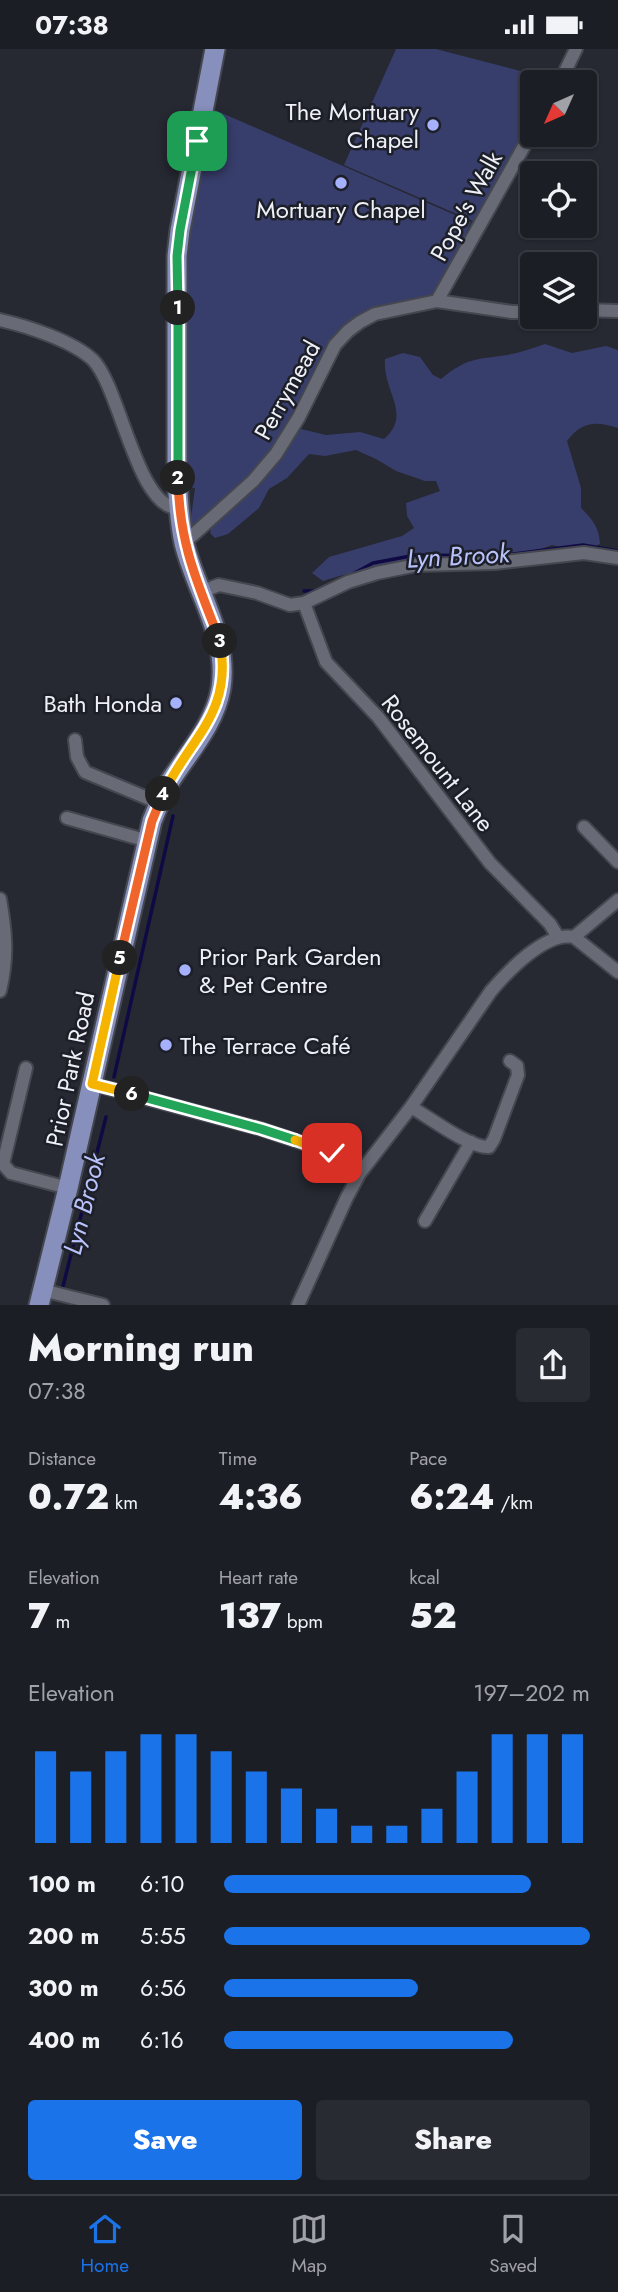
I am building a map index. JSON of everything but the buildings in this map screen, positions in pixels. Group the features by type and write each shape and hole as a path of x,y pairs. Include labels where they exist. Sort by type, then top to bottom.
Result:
{"main road":[{"name":"Prior Park Road","path":"41,1297 108,1005 159,803 213,715 221,687 223,659 220,642 184,543 178,508 177,256 215,49"}],"street":[{"path":"566,70 576,49"},
{"name":"Pope's Walk","path":"437,301 524,147"},
{"name":"Perrymead","path":"184,543 253,481 276,454 299,417 335,345 348,331 375,314 437,301 520,312"},
{"path":"597,310 618,311"},
{"path":"0,320 60,341 92,359 105,379 141,473 169,507 178,508"},
{"path":"200,593 219,585 257,593 290,605 304,603 348,582 417,565 495,563 584,553 618,558"},
{"name":"Rosemount Lane","path":"304,603 326,662 379,717 480,851 537,910 558,937"},
{"path":"75,740 77,757 85,772 159,803"},
{"path":"67,818 148,841"},
{"path":"584,827 618,862"},
{"path":"0,899 7,937 0,991"},
{"path":"574,937 618,900"},
{"path":"298,1305 360,1173 411,1107 491,991 504,977 543,944 558,937 574,937 618,972"},
{"path":"411,1107 471,1142 482,1147 489,1146 518,1075 517,1066 510,1061"},
{"path":"26,1068 3,1164 11,1174 68,1188"},
{"path":"92,1084 261,1129 332,1153 360,1173"},
{"path":"425,1220 471,1142"},
{"path":"41,1297 103,1305"}],"shaded area":[{"path":"396,49 436,49 520,71 520,141 473,221 344,165"},
{"path":"215,110 471,222 436,293 430,295 428,300 410,302 333,340 272,449 249,477 195,526 190,525 195,488 184,487 186,245"},
{"path":"545,344 572,353 606,346 618,350 618,428 590,424 578,430 567,441 581,488 581,508 595,524 600,544 587,550 552,545 524,555 372,570 323,581 312,573 329,557 402,536 414,528 407,516 406,503 440,491 436,481 425,481 396,471 356,450 325,456 309,454 287,478 269,489 259,508 228,534 215,538 210,533 212,525 271,468 301,429 326,435 360,432 384,439 396,420 385,371 385,359 403,353 420,357 433,375 441,379 472,361 512,354"}],"waterway":[{"name":"Lyn Brook","path":"349,576 373,563 416,555 499,556 583,545 618,551"},
{"name":"Lyn Brook","path":"304,591 317,591"},
{"name":"Lyn Brook","path":"114,1077 173,816"},
{"name":"Lyn Brook","path":"62,1290 106,1117"}],"place":[{"name":"The Mortuary Chapel","path":"433,125"},
{"name":"Mortuary Chapel","path":"341,183"},
{"name":"Bath Honda","path":"176,703"},
{"name":"Prior Park Garden & Pet Centre","path":"185,970"},
{"name":"The Terrace Café","path":"166,1045"}],"route":[{"path":"197,141 177,256 178,508 184,543 220,642 223,659 221,687 213,715 166,788 152,821 92,1084 261,1129 332,1153"}]}
